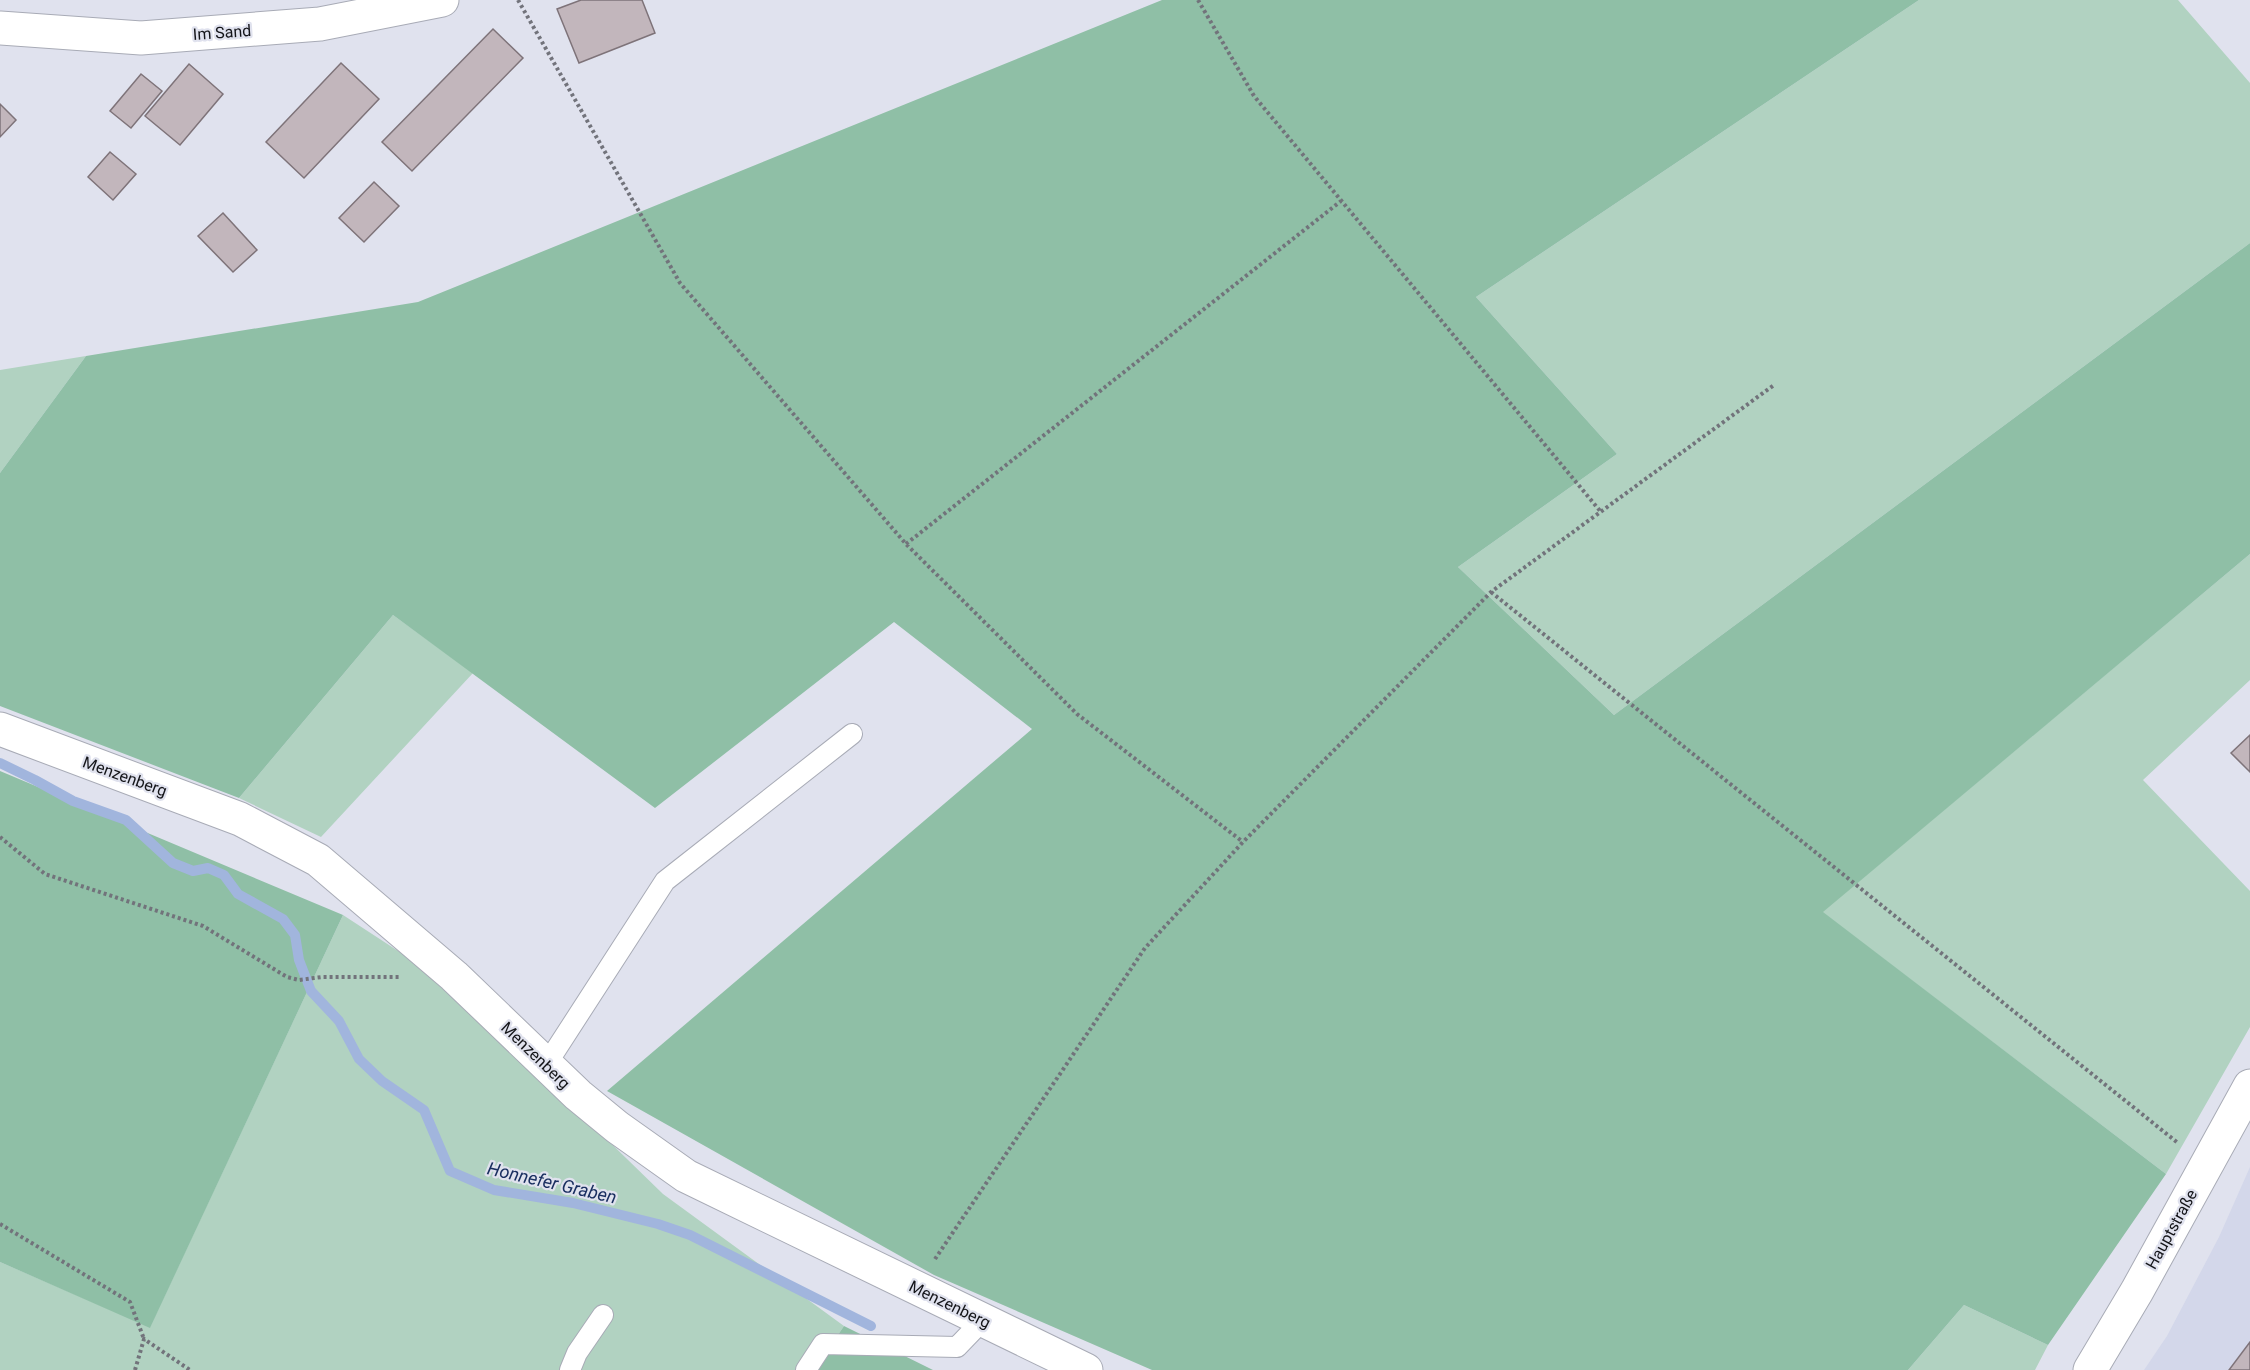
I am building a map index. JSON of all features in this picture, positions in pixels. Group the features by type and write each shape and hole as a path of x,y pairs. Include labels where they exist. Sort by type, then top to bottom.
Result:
{"street":[{"name":"Im Sand","path":"0,28 141,38 320,24 442,0"},
{"name":"Menzenberg","path":"0,729 240,819 318,860 454,976 578,1095 617,1127 686,1176 1086,1370"},
{"name":"Hauptstraße","path":"2090,1370 2137,1291 2250,1086"}],"lane":[{"path":"546,1065 665,881 852,734"},
{"path":"570,1370 577,1353 603,1315"},
{"path":"806,1370 823,1344 957,1347 984,1320"}],"path":[{"path":"518,0 680,282 906,544 1077,714 1243,842"},
{"path":"1198,0 1254,96 1601,512"},
{"path":"906,544 1341,201"},
{"path":"916,1287 1145,948 1243,842 1491,592 1773,386"},
{"path":"1491,592 2207,1166"},
{"path":"0,837 45,874 203,926 286,977 299,981 322,977 454,976"},
{"path":"0,1224 130,1302 144,1339 190,1370"},
{"path":"135,1370 144,1339"}],"shaded area":[{"path":"2250,1167 2250,1370 2144,1370 2167,1336 2219,1237"}],"green space":[{"path":"1162,0 1919,0 1476,297 1617,454 1458,567 1614,715 2250,243 2250,554 1823,912 2166,1174 2048,1345 1964,1305 1908,1370 1152,1370 934,1275 607,1091 1032,729 894,622 655,808 393,615 239,798 0,706 0,473 86,356 418,302"},
{"path":"1919,0 2178,0 2250,83 2250,243 1614,715 1458,567 1617,454 1476,297"},
{"path":"86,356 0,473 0,370"},
{"path":"2250,554 2250,680 2143,780 2250,891 2250,1027 2166,1174 1822,912"},
{"path":"393,615 473,673 321,837 239,798"},
{"path":"0,771 343,915 150,1328 0,1262"},
{"path":"343,915 444,981 663,1194 844,1326 814,1370 0,1370 0,1262 150,1327"},
{"path":"1964,1305 2048,1345 2035,1370 1908,1370"},
{"path":"844,1326 933,1370 814,1370"}],"building":[{"path":"581,0 642,0 655,33 579,63 557,9"},
{"path":"493,29 523,58 412,171 382,142"},
{"path":"341,63 379,99 304,178 266,142"},
{"path":"189,64 223,94 180,145 145,116"},
{"path":"141,74 162,91 131,128 110,111"},
{"path":"0,104 16,120 0,137"},
{"path":"110,152 136,174 113,200 88,177"},
{"path":"374,182 399,206 364,242 339,218"},
{"path":"223,213 257,250 233,272 198,236"},
{"path":"2250,735 2250,772 2231,753"},
{"path":"2250,1342 2250,1370 2229,1370"}],"waterway":[{"name":"Honnefer Graben","path":"0,763 73,801 126,820 173,863 193,871 208,868 224,875 238,894 283,919 295,935 299,960 311,991 339,1021 359,1059 382,1081 424,1110 450,1171 494,1190 573,1203 658,1224 690,1235 871,1326"}]}
